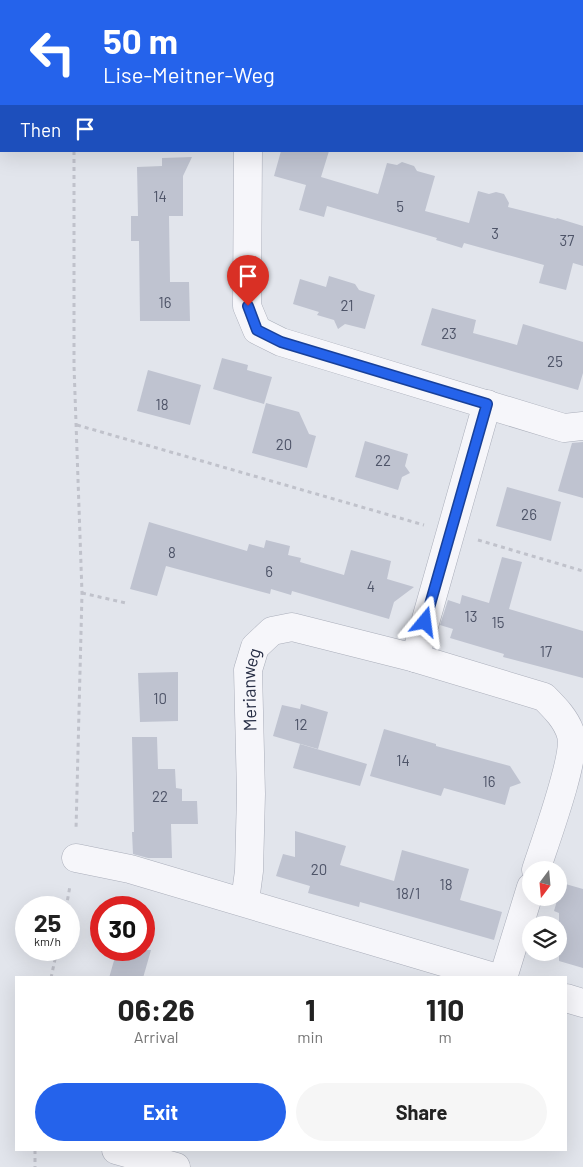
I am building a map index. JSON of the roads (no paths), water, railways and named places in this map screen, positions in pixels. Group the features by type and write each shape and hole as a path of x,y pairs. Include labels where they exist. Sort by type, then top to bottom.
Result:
{"street":[{"path":"248,152 248,306 257,330 281,342 564,428 583,426"},
{"path":"415,658 487,404"},
{"name":"Merianweg","path":"245,901 250,871 251,804 248,670 255,647 272,631 292,627 415,658 544,697 558,712 571,736 571,756 539,861"},
{"path":"76,858 130,868 490,976"},
{"path":"504,976 525,906"},
{"path":"567,998 583,1003"},
{"path":"120,1151 176,1167"}]}
